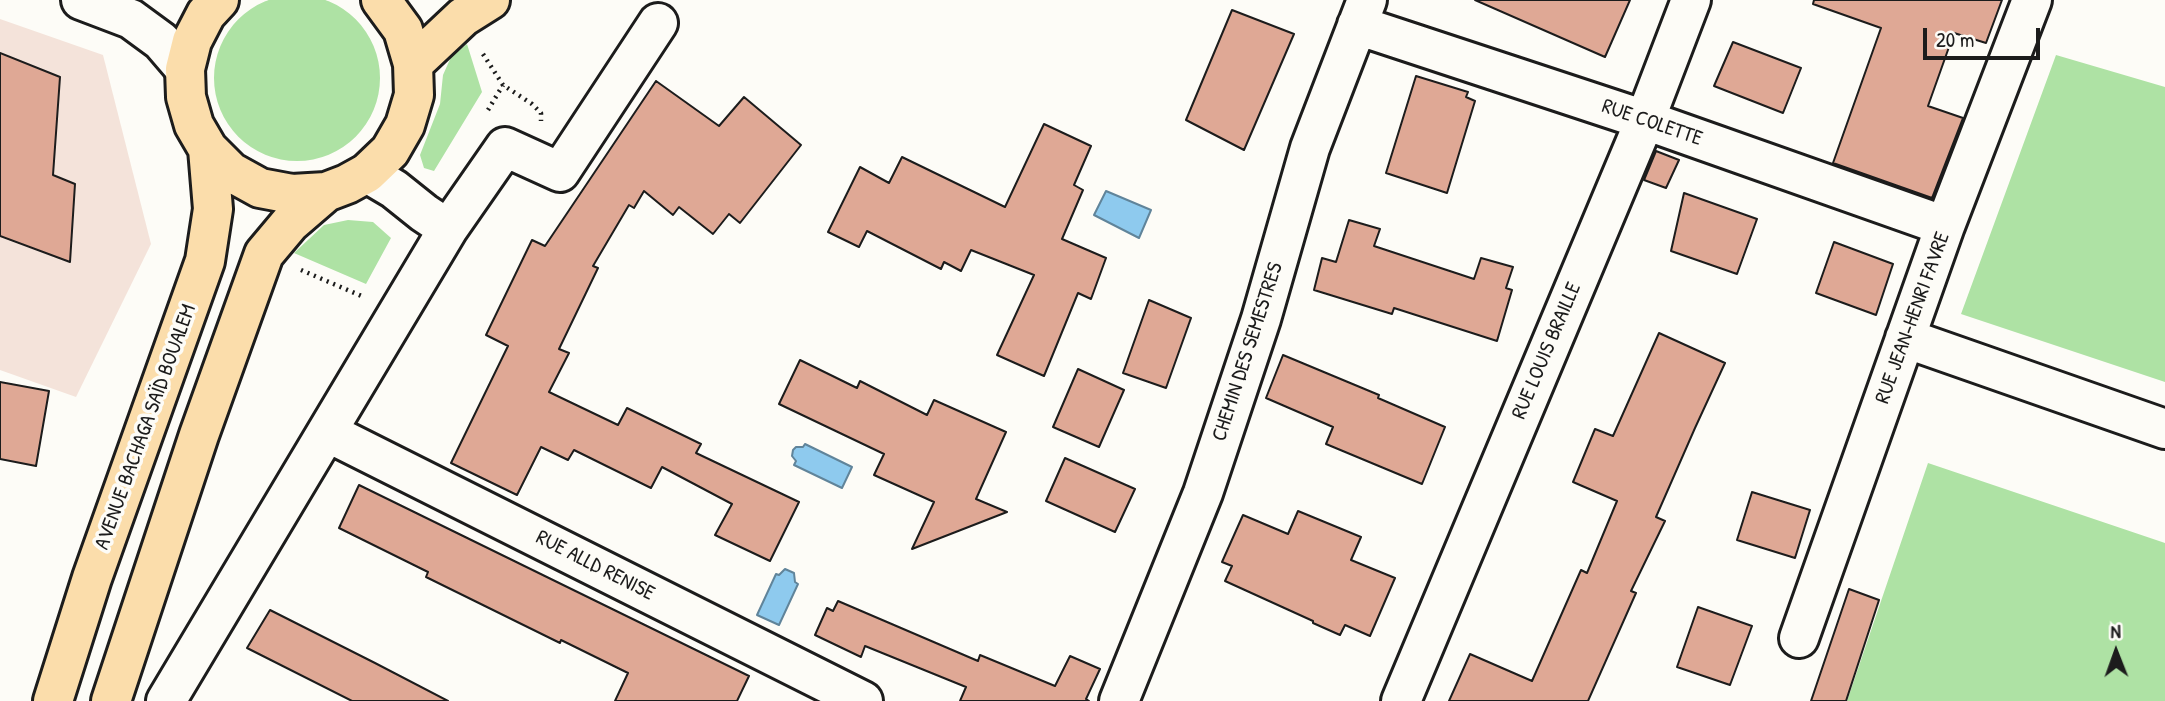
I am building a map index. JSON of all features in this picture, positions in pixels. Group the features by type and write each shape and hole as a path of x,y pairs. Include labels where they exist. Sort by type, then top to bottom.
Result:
{"main road":[{"path":"219,0 206,14 192,41 186,69 186,97 194,125 208,149 231,172 260,188 292,194 326,192 367,173 390,151 405,125 414,95 414,64 403,30 381,0"},
{"path":"414,64 463,17 490,0"},
{"name":"AVENUE BACHAGA SAÏD BOUALEM","path":"53,701 92,578 205,261 213,209 208,149"},
{"path":"111,701 264,254 290,223 326,192"}],"street":[{"path":"81,0 131,19 161,41 186,69"},
{"name":"RUE LOUIS BRAILLE","path":"1401,701 1645,120 1691,0"},
{"name":"RUE JEAN-HENRI FAVRE","path":"1799,638 1945,226 2032,0"},
{"name":"RUE COLETTE","path":"1362,12 1645,120 1945,226"},
{"name":"CHEMIN DES SEMESTRES","path":"1119,701 1203,493 1261,319 1310,148 1362,12"},
{"path":"166,701 448,229 505,147 560,172 658,23"},
{"path":"367,173 394,189 448,229"},
{"path":"1905,338 2165,429"},
{"name":"RUE ALLD RENISE","path":"327,432 863,701"}],"path":[{"path":"488,63 503,85 541,113 541,131 528,157"}],"shaded area":[{"path":"0,19 103,55 151,244 76,397 0,370"}],"green space":[{"path":"297,-5 329,1 356,19 374,46 380,78 374,110 356,137 329,155 297,161 265,155 238,137 220,110 214,78 220,46 238,19 265,1"},
{"path":"467,44 482,92 434,171 424,168 420,155 440,104 443,75 451,57"},
{"path":"2056,55 2165,87 2165,382 1961,314"},
{"path":"348,220 373,222 391,238 366,284 294,253 324,225"},
{"path":"1928,463 2165,543 2165,701 1847,701"}],"water":[{"path":"1106,191 1151,210 1139,238 1094,215"},
{"path":"805,444 852,467 842,488 794,465 796,461 792,456 793,450"},
{"path":"785,569 794,573 795,582 798,584 779,625 757,615 776,574 779,575"}],"building":[{"path":"1475,0 1630,0 1605,57"},
{"path":"1814,0 2002,0 1986,43 1954,33 1928,106 1963,118 1932,198 1833,163 1881,28 1813,4"},
{"path":"1232,10 1294,34 1244,150 1186,120"},
{"path":"1733,42 1801,68 1783,113 1714,86"},
{"path":"0,53 60,77 53,175 75,184 70,262 0,236"},
{"path":"1416,76 1468,92 1466,97 1475,101 1447,193 1386,173"},
{"path":"656,81 719,126 744,97 801,145 740,223 729,214 713,234 679,207 673,215 644,191 634,208 629,205 593,266 598,268 559,349 569,353 549,392 618,425 627,408 701,444 696,453 799,502 770,561 715,535 732,504 662,467 651,488 574,450 568,460 541,447 517,495 451,463 508,346 486,335 532,240 545,246"},
{"path":"1044,124 1091,146 1074,185 1083,190 1062,239 1106,258 1091,299 1078,293 1044,376 997,355 1034,275 971,250 961,271 944,262 941,269 867,231 859,247 828,232 860,167 889,183 902,157 1005,207"},
{"path":"1656,151 1679,160 1666,188 1644,180"},
{"path":"1684,193 1757,219 1737,274 1671,251"},
{"path":"1349,220 1380,229 1374,246 1474,279 1481,258 1513,267 1506,288 1512,290 1497,341 1394,308 1392,314 1314,290 1322,258 1336,262"},
{"path":"1834,242 1893,264 1876,315 1816,293"},
{"path":"1149,300 1191,318 1166,388 1123,373"},
{"path":"1659,333 1725,363 1656,517 1665,521 1631,591 1636,593 1588,701 1449,701 1470,654 1532,681 1581,570 1587,573 1617,501 1573,482 1595,429 1613,436"},
{"path":"1283,355 1379,395 1378,398 1445,427 1422,484 1326,444 1333,427 1266,398"},
{"path":"800,360 857,388 860,381 927,415 934,400 1006,432 976,499 1007,512 912,549 934,502 874,475 884,454 779,404"},
{"path":"1078,369 1124,390 1099,447 1053,427"},
{"path":"0,382 49,391 36,466 0,459"},
{"path":"1065,458 1135,489 1115,532 1046,501"},
{"path":"359,485 749,676 737,701 615,701 628,673 426,577 428,572 339,528"},
{"path":"1752,492 1810,510 1795,558 1737,540"},
{"path":"1298,511 1361,537 1351,560 1395,578 1370,636 1345,625 1340,635 1225,581 1232,566 1222,562 1243,515 1288,534"},
{"path":"1849,589 1879,600 1846,701 1811,701"},
{"path":"838,601 978,661 980,655 1055,686 1070,656 1100,669 1086,699 1089,701 960,701 966,687 865,646 861,657 815,635 827,608 833,611"},
{"path":"1698,607 1752,626 1730,685 1677,667"},
{"path":"270,610 448,701 352,701 247,648"}]}
